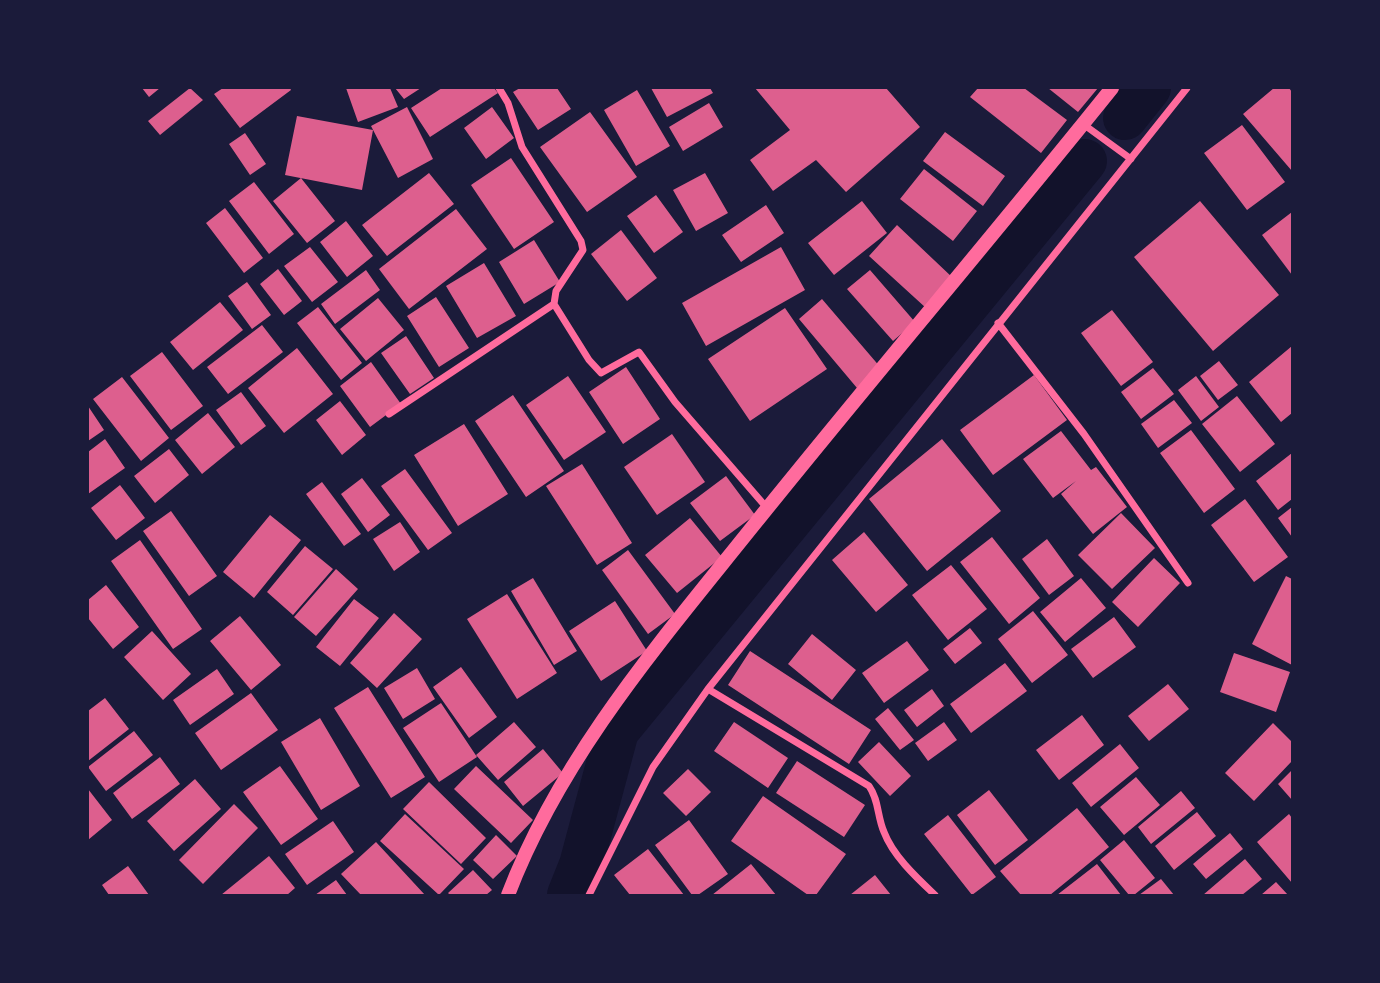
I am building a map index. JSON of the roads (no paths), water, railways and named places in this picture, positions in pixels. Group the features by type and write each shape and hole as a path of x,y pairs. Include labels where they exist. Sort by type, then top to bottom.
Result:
{"main road":[{"path":"508,895 517,871 575,762 647,658 1112,88"}],"street":[{"path":"499,88 508,103 522,147 581,241 583,250 556,291 554,304 589,360 601,373 639,352 676,402 767,508"},
{"path":"589,895 653,767 708,689 1188,88"},
{"path":"1083,124 1131,159"},
{"path":"389,414 554,304"},
{"path":"998,323 1084,433 1188,583"},
{"path":"708,689 869,786 876,796 884,833 911,872 935,895"}],"waterway":[{"path":"1125,118 1149,88"},
{"path":"569,895 581,865 617,731 1085,161"}]}
